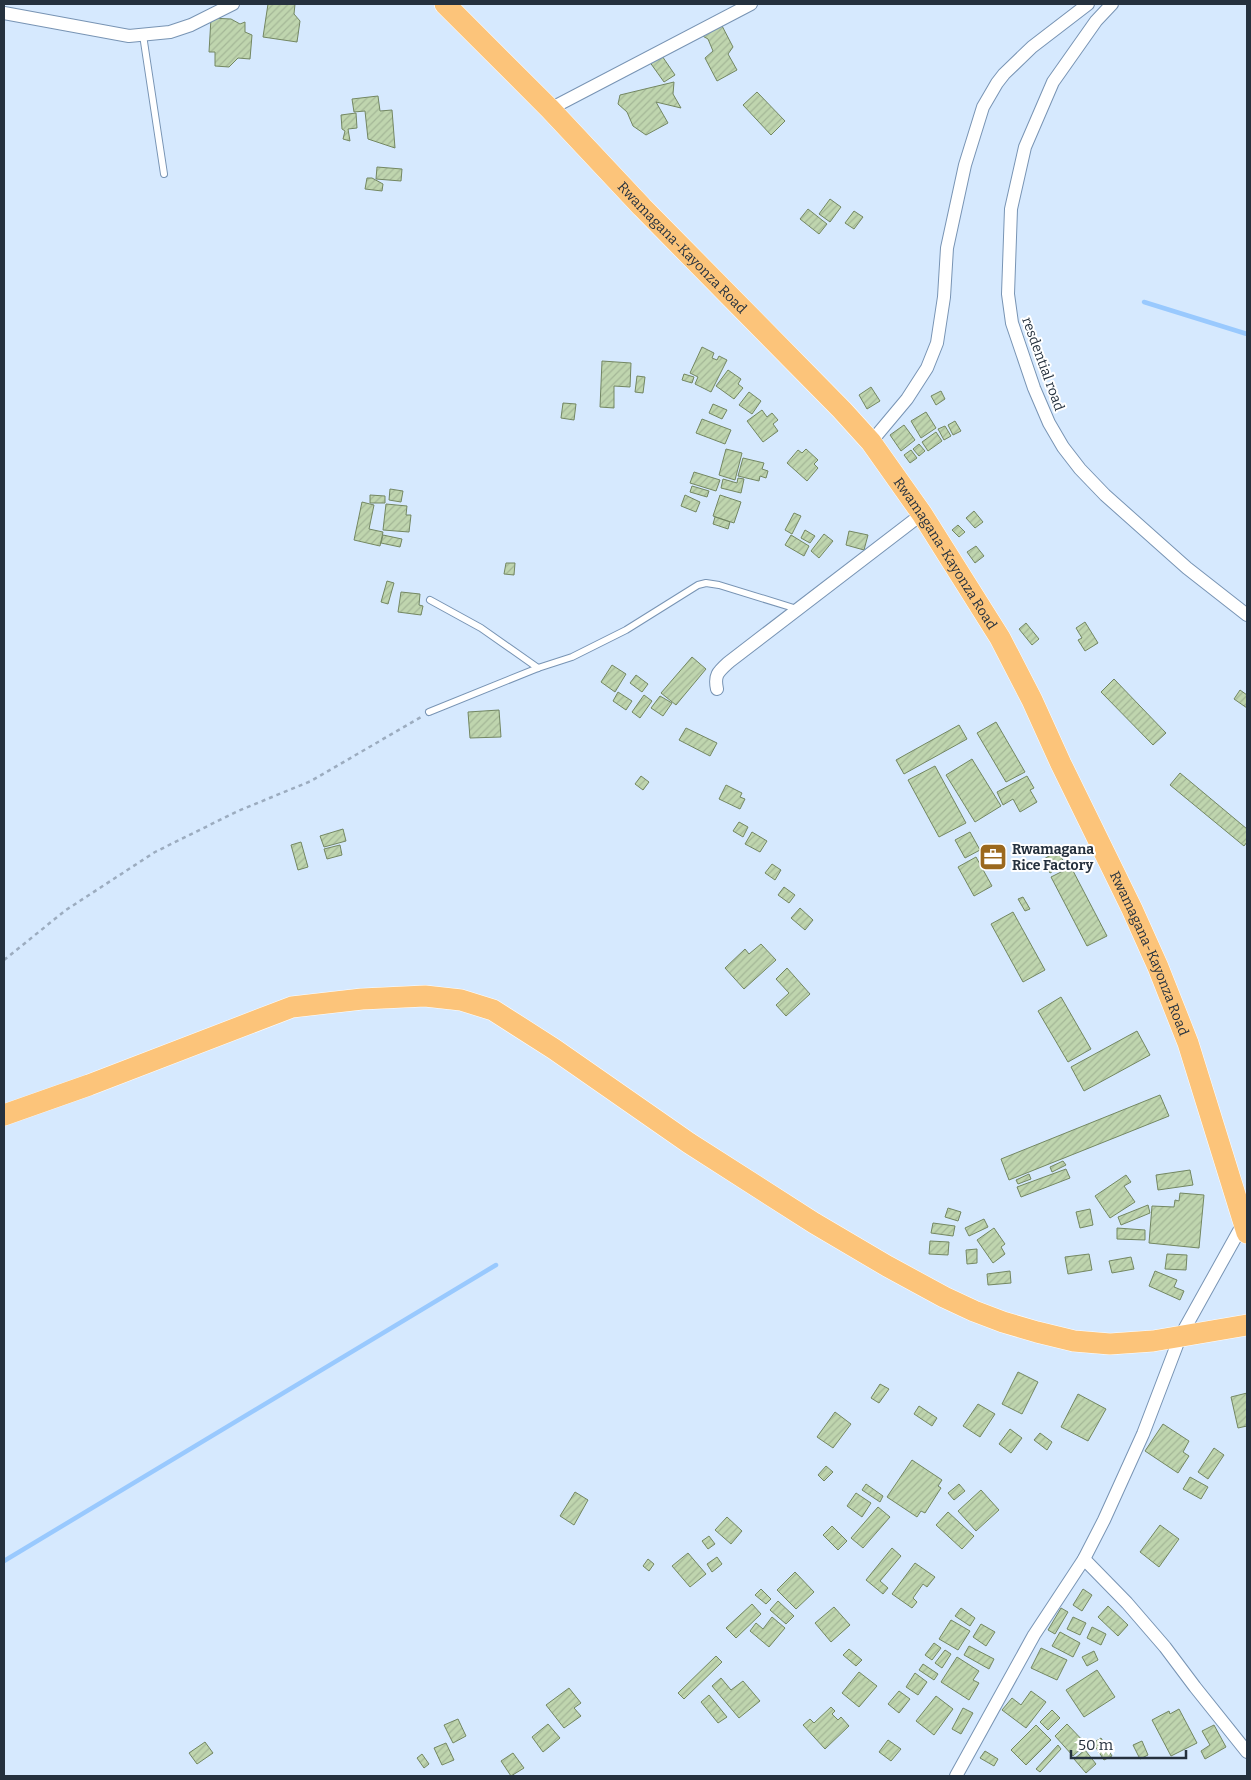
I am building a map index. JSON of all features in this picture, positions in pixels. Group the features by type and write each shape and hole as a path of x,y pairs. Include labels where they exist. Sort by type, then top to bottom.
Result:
{"highway":[{"name":"Rwamagana-Kayonza Road","path":"445,4 550,109 642,207 842,410 871,442 922,514 1000,638 1032,700 1136,918 1188,1043 1246,1227"},
{"path":"4,1115 89,1085 292,1007 362,999 416,997 461,1000 493,1010 554,1049 689,1143 789,1207 887,1266 944,1297 1003,1322 1074,1341 1110,1344 1137,1343 1247,1325"}],"street":[{"path":"4,13 129,36 170,32 191,25 233,4"},
{"path":"550,109 752,4"},
{"path":"871,442 906,399 927,368 937,343 944,296 947,248 964,165 983,107 996,83 1004,74 1032,47 1088,4"},
{"name":"resdential road","path":"1112,4 1096,20 1053,82 1025,147 1011,209 1008,308 1034,388 1049,423 1063,447 1080,469 1105,496 1187,568 1247,615"},
{"path":"717,689 715,679 719,670 922,514"},
{"path":"956,1776 1034,1635 1084,1558 1104,1520 1143,1434 1180,1337 1246,1227"},
{"path":"1084,1558 1165,1646 1247,1752"}],"lane":[{"path":"143,35 164,174"},
{"path":"429,712 538,668 572,657 626,630 698,585 719,585 797,609"},
{"path":"430,600 481,628 538,668"}],"path":[{"path":"4,960 66,910 155,852 238,811 312,781 429,712"}],"building":[{"path":"268,4 295,4 294,14 300,21 297,42 263,37"},
{"path":"211,18 231,19 240,24 245,22 245,32 252,35 250,59 238,58 229,67 215,66 215,52 209,52"},
{"path":"720,22 733,47 728,54 737,70 717,81 705,58 713,51 708,39 699,34"},
{"path":"660,53 675,75 664,82 649,61"},
{"path":"674,82 673,94 681,108 656,102 668,123 646,135 633,126 627,112 618,104 620,95"},
{"path":"757,92 785,121 771,135 743,105"},
{"path":"378,96 380,111 392,110 395,148 368,139 365,111 354,112 352,99"},
{"path":"356,113 357,128 348,129 350,141 343,139 345,131 342,129 341,115"},
{"path":"377,167 402,169 401,181 376,179"},
{"path":"367,178 372,178 383,184 382,191 365,189"},
{"path":"830,199 841,207 830,222 819,214"},
{"path":"808,209 827,224 819,234 800,219"},
{"path":"854,211 863,217 854,229 845,223"},
{"path":"702,347 714,353 712,358 717,360 719,356 727,360 711,392 695,384 698,377 690,373"},
{"path":"602,361 631,363 630,387 614,386 614,408 600,407"},
{"path":"728,370 741,379 738,384 743,388 734,399 716,386"},
{"path":"684,374 694,377 692,383 682,380"},
{"path":"637,376 645,377 643,393 635,392"},
{"path":"871,387 880,401 867,409 859,395"},
{"path":"941,391 945,399 936,405 931,396"},
{"path":"749,392 761,401 752,414 739,405"},
{"path":"563,403 576,404 574,420 561,418"},
{"path":"713,404 727,410 722,419 709,413"},
{"path":"762,410 767,417 772,413 778,420 773,424 778,431 763,442 747,421"},
{"path":"926,412 936,428 921,438 911,421"},
{"path":"702,419 731,430 725,444 696,433"},
{"path":"955,421 961,431 953,435 948,425"},
{"path":"904,425 915,440 901,451 890,435"},
{"path":"945,426 951,436 944,440 938,429"},
{"path":"936,432 942,441 928,451 922,442"},
{"path":"919,444 925,451 919,456 913,449"},
{"path":"726,449 742,453 735,480 719,475"},
{"path":"806,449 818,460 814,464 818,468 807,481 787,463 798,450 802,453"},
{"path":"911,450 917,458 910,463 904,455"},
{"path":"743,458 764,463 762,469 768,471 766,478 760,476 759,481 738,476"},
{"path":"694,472 720,480 716,491 690,483"},
{"path":"738,478 744,479 741,493 721,488 723,479 737,483"},
{"path":"692,486 709,491 707,497 690,492"},
{"path":"390,489 403,491 401,502 389,500"},
{"path":"370,495 385,496 385,503 370,503"},
{"path":"685,495 700,502 696,512 681,506"},
{"path":"720,495 741,502 734,523 713,516"},
{"path":"362,502 374,505 369,529 383,532 380,546 354,540"},
{"path":"386,504 407,506 406,515 411,515 409,532 383,530"},
{"path":"974,511 983,522 975,528 966,518"},
{"path":"794,513 801,516 792,534 785,530"},
{"path":"715,517 730,522 728,529 713,524"},
{"path":"958,525 965,532 959,537 952,530"},
{"path":"805,530 815,536 810,543 801,538"},
{"path":"849,531 868,535 864,550 846,545"},
{"path":"824,534 833,541 819,558 811,551"},
{"path":"383,535 402,539 400,547 381,543"},
{"path":"791,535 809,546 804,556 785,545"},
{"path":"976,546 984,556 975,563 967,552"},
{"path":"506,563 515,563 514,575 504,574"},
{"path":"387,581 394,583 388,604 381,602"},
{"path":"401,592 420,594 419,605 423,606 421,615 398,612"},
{"path":"1085,622 1098,643 1085,651 1078,640 1082,638 1076,628"},
{"path":"1026,623 1039,639 1032,645 1019,629"},
{"path":"692,657 706,669 676,705 661,693"},
{"path":"612,665 626,674 615,692 601,682"},
{"path":"636,675 648,684 642,692 630,683"},
{"path":"1114,679 1166,733 1153,745 1101,692"},
{"path":"1240,690 1247,695 1247,708 1234,699"},
{"path":"618,692 632,701 626,710 613,701"},
{"path":"644,695 652,701 640,718 632,712"},
{"path":"660,696 672,703 663,716 651,708"},
{"path":"499,710 501,737 470,738 468,712"},
{"path":"996,722 1025,772 1006,782 977,733"},
{"path":"959,725 967,739 904,774 896,760"},
{"path":"686,728 717,743 710,756 679,740"},
{"path":"972,759 1001,806 975,822 946,775"},
{"path":"935,766 966,823 939,837 908,780"},
{"path":"1180,773 1247,829 1247,842 1244,846 1170,785"},
{"path":"641,776 649,782 643,790 635,784"},
{"path":"1027,776 1034,788 1030,790 1037,802 1020,812 1013,799 1003,805 997,792"},
{"path":"726,785 742,793 740,797 745,799 740,809 719,799"},
{"path":"739,822 748,827 743,837 733,831"},
{"path":"343,829 346,841 324,847 320,836"},
{"path":"752,832 767,841 760,852 745,844"},
{"path":"970,832 980,850 965,858 955,840"},
{"path":"301,842 308,867 298,870 291,845"},
{"path":"340,845 342,855 327,859 324,849"},
{"path":"1058,851 1065,864 1050,873 1042,860"},
{"path":"976,857 992,886 974,896 958,867"},
{"path":"772,864 781,870 775,880 765,873"},
{"path":"1071,867 1107,936 1087,946 1051,877"},
{"path":"784,887 795,895 789,903 778,895"},
{"path":"1023,897 1030,909 1025,911 1018,899"},
{"path":"800,908 813,920 805,930 791,918"},
{"path":"1013,912 1045,970 1023,982 991,924"},
{"path":"761,944 776,960 744,989 725,968 745,949 749,954"},
{"path":"787,968 810,994 786,1016 776,1005 789,993 776,979"},
{"path":"1061,997 1091,1049 1068,1062 1038,1011"},
{"path":"1137,1031 1150,1055 1084,1091 1071,1067"},
{"path":"1160,1095 1169,1116 1009,1180 1001,1159"},
{"path":"1063,1161 1066,1165 1052,1172 1050,1167"},
{"path":"1066,1169 1070,1178 1021,1197 1017,1187"},
{"path":"1190,1170 1193,1185 1158,1190 1156,1175"},
{"path":"1029,1174 1031,1179 1018,1184 1016,1180"},
{"path":"1126,1175 1131,1182 1124,1186 1135,1202 1110,1218 1095,1196"},
{"path":"1180,1193 1204,1195 1199,1248 1149,1243 1152,1206 1174,1207 1175,1200 1179,1201"},
{"path":"1148,1205 1150,1213 1121,1225 1118,1217"},
{"path":"948,1208 961,1212 958,1221 945,1217"},
{"path":"1090,1209 1093,1225 1080,1228 1076,1212"},
{"path":"984,1219 988,1227 969,1236 965,1228"},
{"path":"933,1223 955,1226 953,1236 931,1233"},
{"path":"994,1228 1005,1244 1001,1247 1005,1254 993,1263 977,1240"},
{"path":"1117,1228 1145,1230 1145,1240 1117,1239"},
{"path":"930,1241 949,1242 948,1255 929,1254"},
{"path":"977,1249 977,1263 967,1264 966,1250"},
{"path":"1089,1254 1092,1270 1068,1274 1065,1257"},
{"path":"1167,1254 1187,1255 1186,1270 1165,1269"},
{"path":"1131,1257 1134,1269 1112,1273 1109,1261"},
{"path":"1010,1271 1011,1283 988,1285 987,1274"},
{"path":"1155,1271 1177,1280 1174,1287 1184,1291 1180,1300 1149,1286"},
{"path":"1018,1372 1038,1382 1022,1414 1002,1404"},
{"path":"880,1384 889,1389 879,1403 871,1398"},
{"path":"1247,1393 1247,1426 1238,1428 1231,1397"},
{"path":"1078,1394 1106,1409 1088,1441 1061,1427"},
{"path":"978,1404 995,1414 980,1437 963,1426"},
{"path":"919,1406 937,1418 932,1426 914,1414"},
{"path":"835,1412 851,1424 833,1448 817,1437"},
{"path":"1163,1424 1189,1441 1183,1452 1189,1456 1178,1473 1145,1451"},
{"path":"1010,1429 1022,1438 1011,1453 999,1444"},
{"path":"1040,1433 1052,1442 1047,1450 1034,1440"},
{"path":"1214,1448 1224,1455 1208,1479 1198,1472"},
{"path":"912,1460 942,1480 938,1486 941,1488 925,1513 921,1511 917,1517 887,1497"},
{"path":"826,1466 833,1472 824,1481 818,1475"},
{"path":"1190,1477 1208,1487 1201,1499 1183,1489"},
{"path":"866,1484 883,1496 880,1502 862,1490"},
{"path":"959,1484 965,1491 954,1500 948,1493"},
{"path":"981,1490 999,1510 976,1531 958,1511"},
{"path":"575,1492 588,1500 574,1525 560,1516"},
{"path":"856,1493 871,1503 862,1517 847,1506"},
{"path":"878,1507 890,1517 863,1548 851,1538"},
{"path":"948,1512 974,1536 962,1549 936,1525"},
{"path":"727,1517 742,1531 731,1544 715,1530"},
{"path":"1160,1525 1179,1539 1159,1567 1140,1552"},
{"path":"832,1526 847,1541 838,1550 823,1535"},
{"path":"709,1536 715,1544 708,1549 702,1541"},
{"path":"892,1548 901,1556 880,1581 888,1588 883,1594 866,1580"},
{"path":"688,1553 706,1574 690,1587 672,1566"},
{"path":"717,1557 722,1564 712,1572 707,1564"},
{"path":"648,1559 654,1564 649,1571 643,1566"},
{"path":"915,1563 935,1577 927,1587 923,1584 913,1598 917,1602 912,1608 892,1594"},
{"path":"795,1572 814,1592 796,1609 777,1590"},
{"path":"761,1589 771,1599 766,1604 755,1595"},
{"path":"1083,1589 1092,1595 1082,1611 1073,1605"},
{"path":"778,1601 794,1616 786,1624 770,1610"},
{"path":"752,1604 761,1614 736,1638 726,1628"},
{"path":"1108,1606 1128,1625 1118,1636 1098,1617"},
{"path":"834,1607 850,1625 831,1642 815,1623"},
{"path":"961,1608 975,1618 970,1626 955,1616"},
{"path":"1061,1608 1068,1612 1055,1634 1048,1630"},
{"path":"772,1617 785,1628 769,1647 750,1631 756,1623 763,1629"},
{"path":"1073,1617 1086,1623 1080,1635 1067,1629"},
{"path":"951,1620 970,1631 958,1650 939,1639"},
{"path":"981,1624 995,1632 986,1646 973,1637"},
{"path":"1092,1627 1106,1634 1101,1645 1087,1638"},
{"path":"1060,1632 1080,1643 1073,1657 1052,1646"},
{"path":"934,1643 941,1648 932,1660 925,1655"},
{"path":"969,1646 994,1659 989,1669 964,1655"},
{"path":"1041,1648 1067,1660 1057,1680 1031,1668"},
{"path":"849,1649 862,1660 856,1666 843,1655"},
{"path":"945,1650 951,1654 942,1668 935,1663"},
{"path":"1094,1651 1098,1660 1087,1666 1082,1657"},
{"path":"716,1656 722,1662 684,1699 678,1693"},
{"path":"957,1657 979,1671 973,1680 979,1683 969,1700 941,1682"},
{"path":"923,1664 938,1674 934,1680 919,1670"},
{"path":"1097,1670 1115,1697 1084,1717 1066,1690"},
{"path":"859,1672 877,1686 859,1707 842,1693"},
{"path":"915,1673 927,1682 918,1695 906,1687"},
{"path":"721,1678 731,1690 743,1681 760,1701 739,1718 712,1686"},
{"path":"569,1688 581,1703 574,1708 581,1716 564,1728 546,1705"},
{"path":"899,1691 910,1699 899,1713 888,1704"},
{"path":"1031,1691 1046,1702 1026,1728 1002,1710 1012,1698 1021,1705"},
{"path":"709,1695 727,1717 718,1723 701,1702"},
{"path":"936,1696 953,1709 934,1735 916,1721"},
{"path":"831,1707 835,1711 832,1714 838,1720 841,1717 849,1726 825,1749 803,1725 810,1719 814,1723"},
{"path":"963,1708 973,1713 961,1734 952,1729"},
{"path":"1179,1709 1197,1743 1171,1756 1152,1720 1169,1711 1170,1714"},
{"path":"1052,1710 1060,1718 1048,1730 1040,1722"},
{"path":"458,1719 466,1736 453,1743 444,1725"},
{"path":"548,1724 560,1738 543,1752 532,1737"},
{"path":"1067,1724 1086,1744 1073,1756 1055,1736"},
{"path":"1036,1725 1051,1740 1026,1765 1011,1750"},
{"path":"1214,1725 1226,1747 1205,1759 1201,1751 1210,1745 1202,1731"},
{"path":"1101,1738 1112,1756 1104,1760 1093,1743"},
{"path":"888,1740 901,1749 891,1761 879,1752"},
{"path":"1142,1741 1148,1755 1140,1759 1133,1745"},
{"path":"205,1742 213,1753 197,1764 189,1753"},
{"path":"446,1743 454,1760 442,1765 434,1748"},
{"path":"1058,1745 1061,1749 1040,1772 1036,1769"},
{"path":"1085,1750 1096,1764 1086,1773 1074,1759"},
{"path":"985,1751 998,1759 994,1766 980,1758"},
{"path":"513,1753 524,1768 511,1776 501,1761"},
{"path":"422,1754 429,1764 424,1768 417,1758"}],"waterway":[{"path":"1144,302 1247,334"},
{"path":"4,1561 496,1265"}],"place":[{"name":"Rwamagana Rice Factory","path":"993,857"}]}
